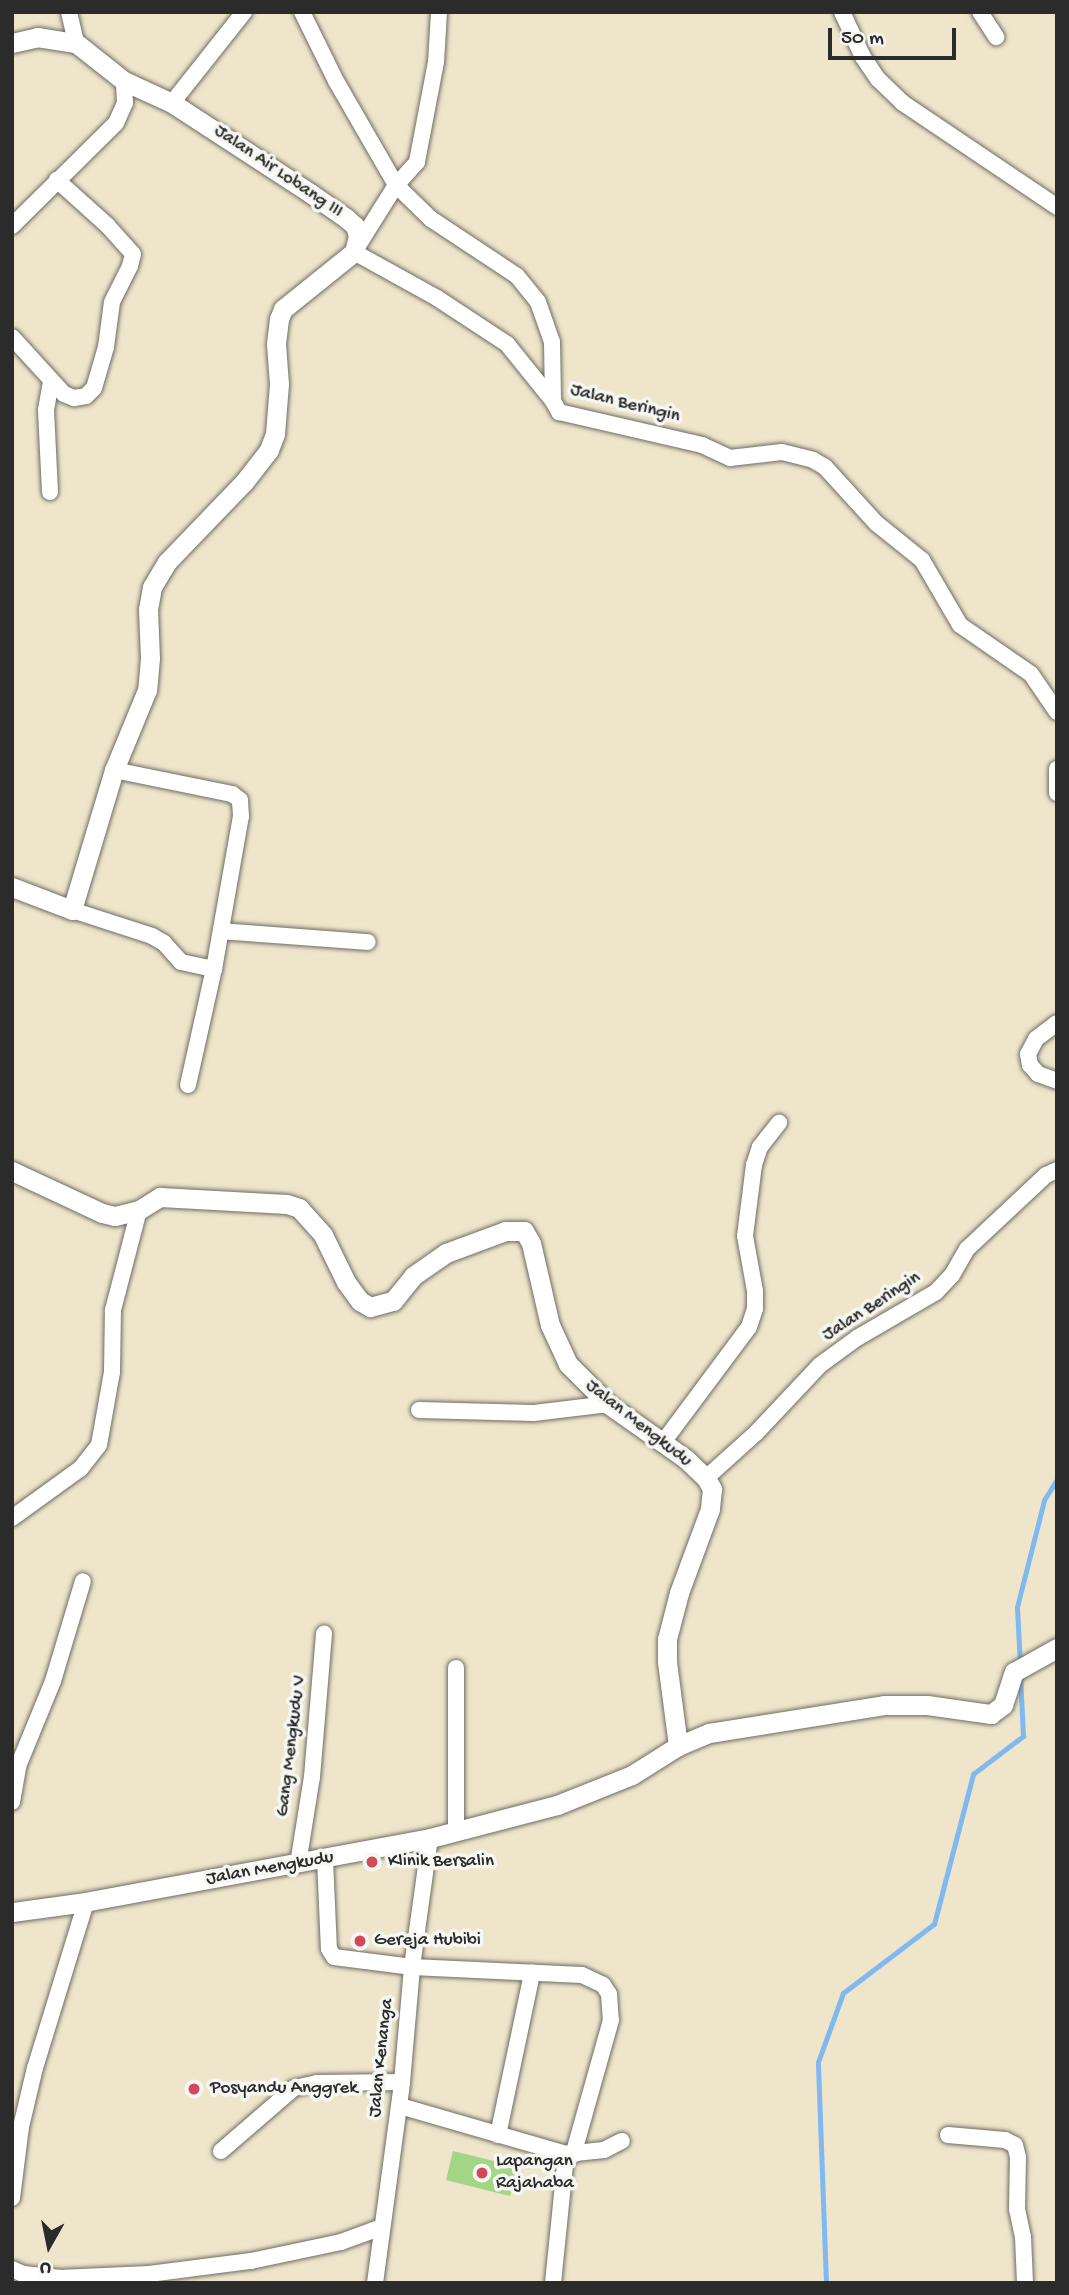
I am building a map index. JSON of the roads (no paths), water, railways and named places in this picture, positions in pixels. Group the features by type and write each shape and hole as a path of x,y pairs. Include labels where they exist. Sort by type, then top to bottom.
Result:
{"street":[{"path":"12,43 37,37 76,43 69,12"},
{"path":"172,103 244,12"},
{"name":"Jalan Beringin","path":"302,12 336,81 396,185 431,219 517,276 538,302 552,342 553,401 559,412 702,445 730,458 782,452 813,460 825,467 876,523 922,560 960,625 1031,674 1057,712"},
{"path":"72,910 114,770 147,690 150,658 148,609 152,587 167,562 244,482 269,450 275,434 279,384 277,329 284,309 354,252 396,185 417,162 424,140 436,62 439,12"},
{"path":"842,12 863,57 878,79 903,103 1057,207"},
{"path":"980,12 996,37"},
{"name":"Jalan Air Lobang III","path":"76,43 124,82 172,103 346,218 355,226 358,236 354,252"},
{"path":"12,226 116,123 124,103 124,82"},
{"path":"12,337 64,394 75,398 86,396 94,388 106,347 112,302 133,260 129,247 116,233 57,180"},
{"path":"354,252 437,298 507,344 553,401"},
{"path":"50,492 46,410 51,381"},
{"path":"1057,769 1057,793"},
{"path":"114,770 232,794 240,800 241,816 221,931 188,1085"},
{"path":"12,887 152,936 164,943 181,962 214,969"},
{"path":"221,931 368,942"},
{"path":"1057,1023 1036,1039 1028,1054 1030,1065 1038,1074 1057,1081"},
{"path":"664,1441 749,1327 755,1309 755,1291 745,1236 754,1165 760,1147 779,1123"},
{"name":"Jalan Beringin","path":"706,1478 756,1433 820,1365 857,1338 936,1292 952,1275 967,1249 1046,1175 1057,1170"},
{"path":"12,1171 102,1213 115,1216 139,1210 113,1310 112,1372 99,1445 81,1468 12,1518"},
{"name":"Jalan Mengkudu","path":"139,1210 160,1197 299,1208 323,1235 346,1282 360,1301 370,1307 393,1301 413,1276 446,1252 505,1231 524,1231 531,1243 541,1294 558,1348 582,1381 608,1404 664,1441 706,1478 712,1489 710,1509 679,1592 667,1639 667,1662 678,1746"},
{"path":"419,1410 534,1413 608,1404"},
{"path":"12,1802 19,1764 53,1681 83,1581"},
{"name":"Gang Mengkudu V","path":"298,1864 312,1777 324,1633"},
{"name":"Jalan Mengkudu","path":"12,1912 86,1902 430,1838 556,1805 632,1774 678,1746 709,1733 884,1705 927,1705 991,1714 1003,1705 1014,1672 1050,1653"},
{"path":"456,1668 456,1831"},
{"name":"Jalan Kenanga","path":"375,2283 400,2106 412,1967 430,1838"},
{"path":"325,1859 329,1949 334,1957 412,1967 594,1978 609,1994 611,2020 604,2051 570,2154 553,2283"},
{"path":"12,2198 21,2127 35,2068 86,1902"},
{"path":"498,2135 532,1973"},
{"path":"221,2151 294,2088 317,2082 402,2082"},
{"path":"400,2106 570,2154 604,2150 622,2141"},
{"path":"948,2135 1005,2140 1015,2145 1018,2157 1017,2208 1023,2237 1025,2283"},
{"path":"12,2269 23,2274 94,2280 251,2262 341,2242 382,2228"}],"waterway":[{"path":"1020,1665 1017,1607 1044,1500 1057,1479"},
{"path":"826,2283 818,2062 843,1993 934,1924 973,1774 1023,1736 1020,1675"}],"place":[{"name":"Klinik Bersalin","path":"372,1862"},
{"name":"Gereja Hubibi","path":"360,1941"},
{"name":"Posyandu Anggrek","path":"194,2089"},
{"name":"Lapangan Rajahaba","path":"482,2173"}]}
